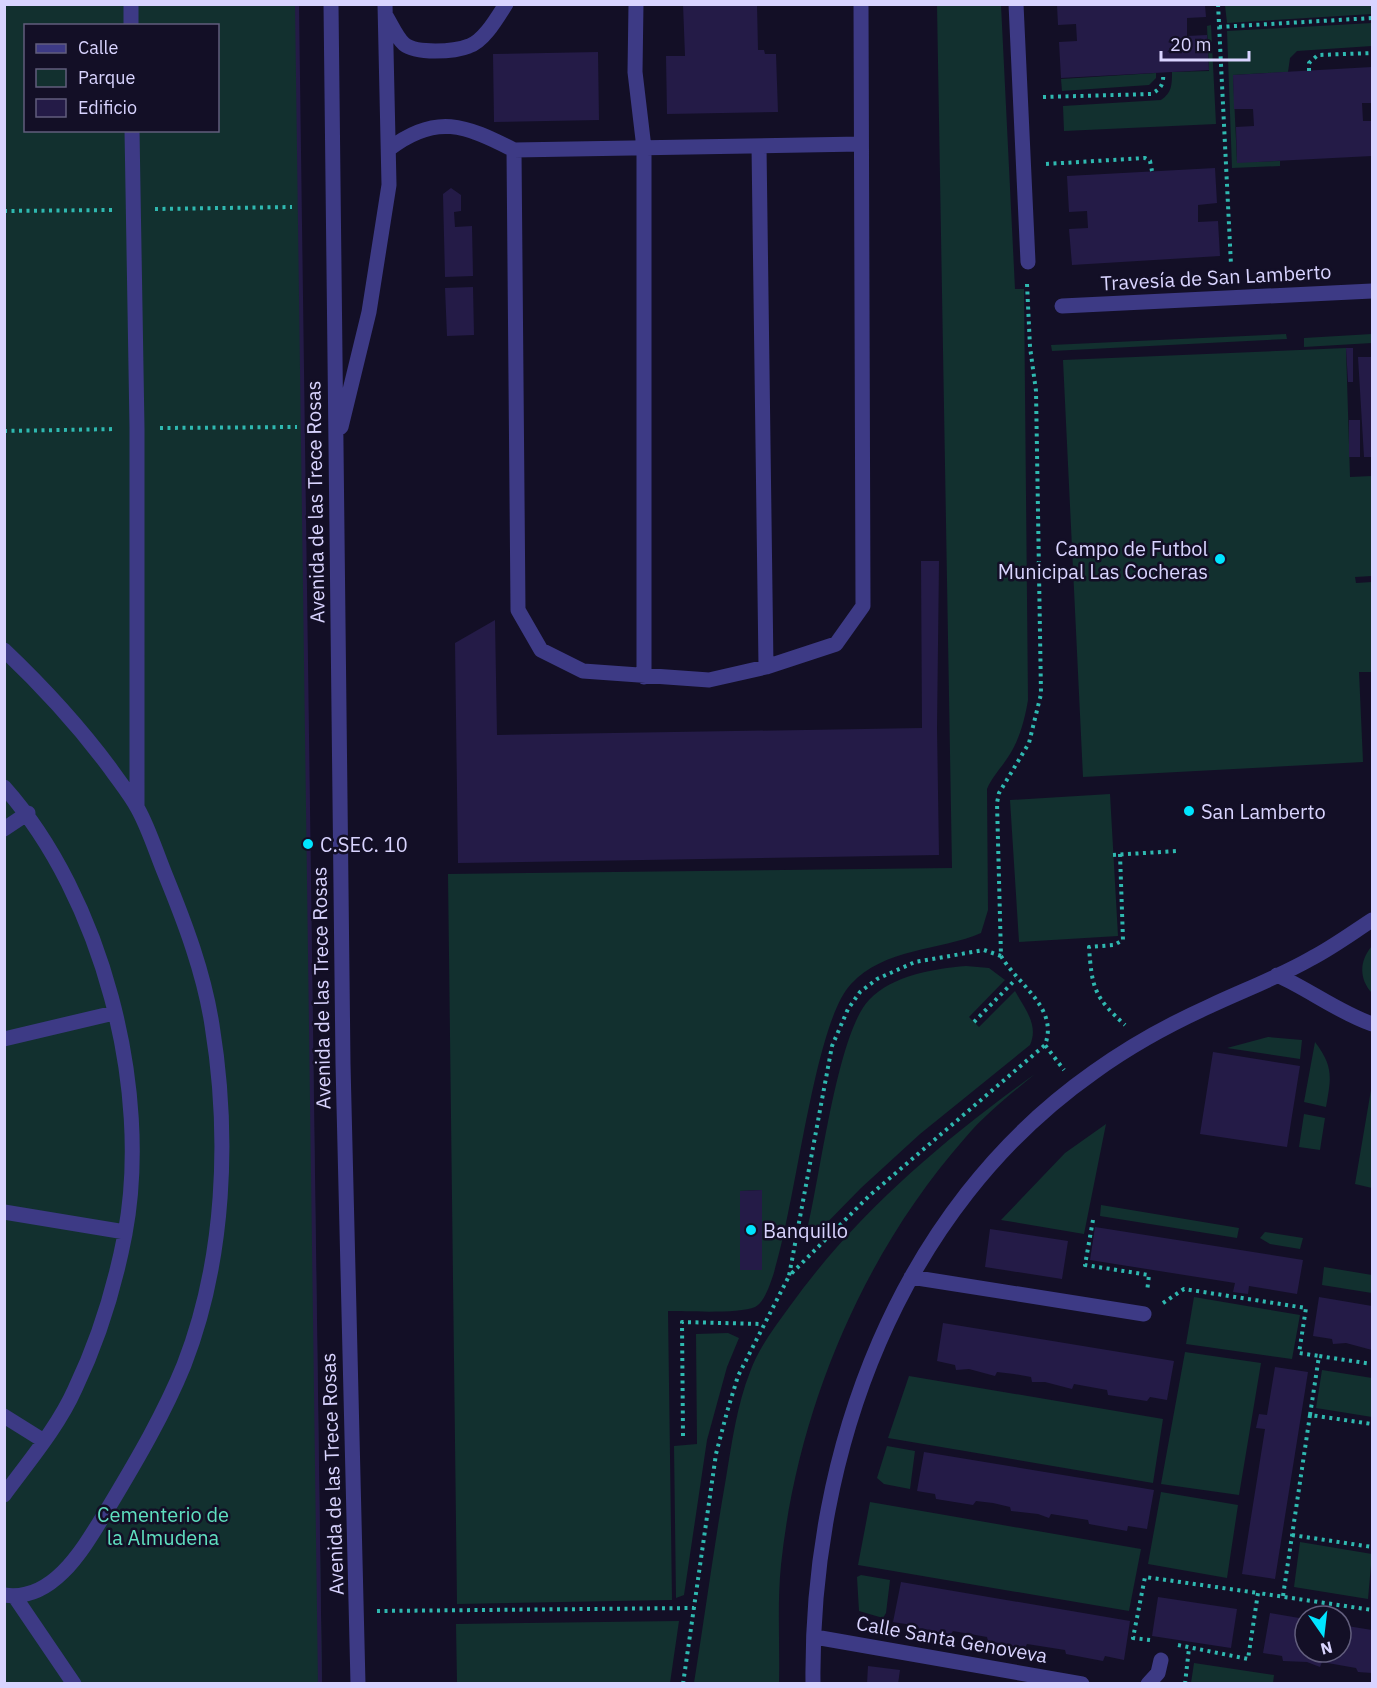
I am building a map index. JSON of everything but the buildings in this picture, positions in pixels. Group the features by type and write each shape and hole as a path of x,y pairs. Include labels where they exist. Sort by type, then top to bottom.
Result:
{"street":[{"path":"131,4 131,24"},
{"name":"Avenida de las Trece Rosas","path":"331,4 343,1064 358,1683"},
{"path":"385,10 403,44 419,50 436,51 470,46 488,29 506,4"},
{"path":"636,4 635,72 644,148 644,677"},
{"path":"514,150 518,610 541,650 583,671 709,680 766,667 836,644 863,606 861,4"},
{"path":"1016,4 1028,262"},
{"path":"335,450 370,301 389,184 385,10"},
{"path":"389,149 410,133 437,125 480,133 514,150 861,144"},
{"path":"132,132 137,428 137,807"},
{"path":"759,146 766,667"},
{"name":"Travesía de San Lamberto","path":"1062,306 1372,291"},
{"path":"4,650 40,684 84,733 137,807 193,948 212,1024 219,1088 221,1153 217,1226 205,1293 184,1363 162,1413 81,1552 50,1584 10,1596 74,1683"},
{"path":"4,787 28,813 57,861 86,920 104,971 124,1057 131,1137 131,1175 125,1232 104,1312 75,1391 44,1441 4,1495"},
{"path":"4,829 28,813"},
{"path":"813,1683 817,1564 838,1459 867,1365 911,1277 959,1201 999,1153 1077,1085 1143,1042 1210,1006 1312,958 1372,920"},
{"path":"1277,975 1300,986 1335,1008 1372,1024"},
{"path":"4,1039 114,1013"},
{"path":"4,1212 125,1232"},
{"path":"911,1277 1144,1314"},
{"path":"4,1416 44,1441"},
{"name":"Calle Santa Genoveva","path":"815,1636 1082,1683"},
{"path":"1148,1683 1158,1673 1161,1660"}],"path":[{"path":"1218,4 1231,265"},
{"path":"1219,27 1372,18"},
{"path":"1309,71 1309,63 1318,55 1372,53"},
{"path":"1021,98 1151,94 1159,90 1163,83 1163,72"},
{"path":"1025,165 1145,158 1150,161 1152,171"},
{"path":"682,1683 716,1454 738,1376 789,1276 869,1196 1046,1045 1049,1036 1044,1008 1016,979 1001,956 997,803 999,793 1029,743 1041,694 1036,391 1030,347 1028,262"},
{"path":"1113,855 1176,851"},
{"path":"1120,854 1123,940 1114,945 1089,947 1091,979 1102,1002 1143,1042"},
{"path":"789,1276 832,1047 848,1009 860,992 877,979 915,962 984,950 1001,956"},
{"path":"974,1022 1016,979"},
{"path":"1046,1045 1077,1085"},
{"path":"1093,1220 1085,1265 1149,1275 1144,1314"},
{"path":"1144,1314 1184,1289 1306,1308 1299,1353 1372,1364"},
{"path":"683,1436 682,1322 763,1324"},
{"path":"1282,1596 1319,1356"},
{"path":"1310,1415 1372,1424"},
{"path":"1292,1535 1372,1547"},
{"path":"1159,1641 1133,1638 1145,1577 1372,1610"},
{"path":"1169,1644 1248,1659 1258,1593"},
{"path":"357,1612 694,1608"},
{"path":"1185,1683 1189,1648"}],"green space":[{"name":"Cementerio de la Almudena","path":"5,5 298,5 322,1683 5,1684"},
{"path":"937,5 1001,5 1015,289 1024,289 1028,700 1017,741 987,789 988,910 981,933 879,963 864,972 851,984 835,1011 822,1053 789,1211 767,1291 755,1307 748,1309 668,1311 672,1600 457,1604 448,874 952,868","holes":["762,1190 762,1270 740,1270 740,1191"]},
{"path":"1225,5 1372,5 1372,14 1227,23"},
{"path":"1372,23 1372,46 1297,51 1290,58 1288,72 1233,75 1237,162 1280,161 1280,166 1232,168 1227,31"},
{"path":"1211,25 1216,124 1064,131 1063,106 1161,100 1169,91 1172,72 1209,71 1207,26"},
{"path":"1156,73 1156,78 1149,85 1062,91 1061,79"},
{"path":"1286,334 1287,339 1052,351 1051,345"},
{"path":"1372,334 1372,343 1304,347 1304,338"},
{"name":"Campo de Futbol Municipal Las Cocheras","path":"1346,348 1350,477 1372,476 1372,576 1355,577 1356,583 1372,582 1372,672 1359,672 1363,762 1083,777 1063,360"},
{"path":"1110,794 1118,936 1019,942 1010,800"},
{"path":"1372,946 1372,993 1365,982 1362,970 1365,958"},
{"path":"966,966 989,968 1005,980 969,1017 979,1027 1015,991 1032,1024 1030,1045 920,1134 861,1188 816,1234 811,1235 807,1230 831,1108 848,1043 858,1017 869,1000 879,991 902,979 927,971"},
{"path":"1268,1037 1302,1040 1300,1059 1227,1048"},
{"path":"1315,1042 1330,1073 1326,1107 1304,1102"},
{"path":"1035,1074 981,1121 928,1184 895,1232 840,1338 819,1393 802,1450 789,1507 780,1580 779,1683 694,1683 735,1424 745,1385 758,1354 816,1272 872,1210 934,1152"},
{"path":"1372,1084 1372,1188 1355,1184"},
{"path":"1304,1114 1325,1118 1320,1150 1299,1147"},
{"path":"1106,1124 1084,1234 1001,1220 1065,1153"},
{"path":"1101,1205 1239,1228 1237,1238 1100,1216"},
{"path":"1265,1232 1303,1238 1300,1249 1270,1244 1260,1238"},
{"path":"1324,1267 1372,1275 1372,1293 1322,1285"},
{"path":"1194,1297 1300,1315 1292,1359 1186,1344"},
{"path":"728,1333 739,1338 727,1367 707,1440 684,1595 676,1598 674,1446 697,1444 696,1334"},
{"path":"1185,1352 1261,1363 1239,1495 1161,1484"},
{"path":"1322,1370 1372,1378 1372,1417 1316,1408"},
{"path":"909,1376 1163,1419 1153,1483 888,1438"},
{"path":"887,1446 915,1451 910,1489 884,1484 877,1478"},
{"path":"1161,1492 1238,1505 1227,1578 1148,1564"},
{"path":"870,1502 1141,1549 1129,1611 858,1565"},
{"path":"1300,1542 1372,1554 1368,1599 1294,1587"},
{"path":"861,1575 890,1580 886,1613 883,1618 859,1611 857,1577"},
{"path":"679,1621 670,1683 457,1683 456,1624"},
{"path":"1194,1663 1274,1675 1273,1683 1191,1683"}],"place":[{"name":"Campo de Futbol Municipal Las Cocheras","path":"1220,559"},
{"name":"San Lamberto","path":"1189,811"},
{"name":"C.SEC. 10","path":"308,844"},
{"name":"Banquillo","path":"751,1230"}]}
